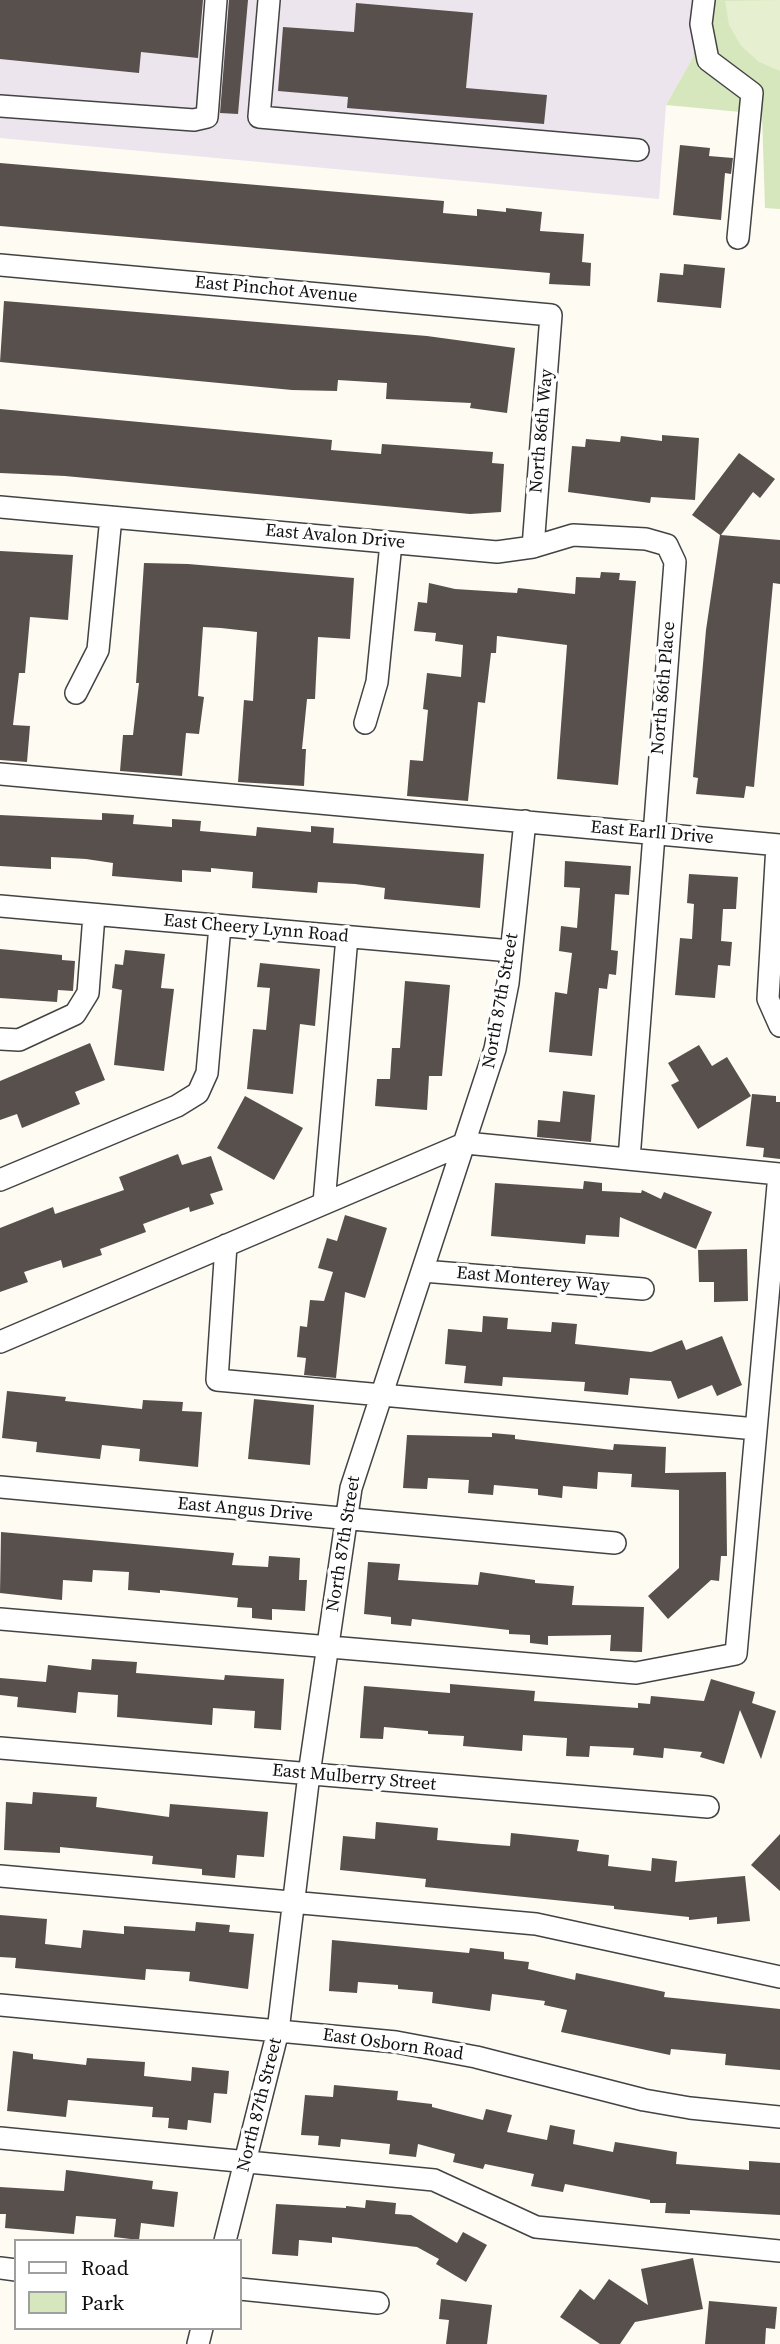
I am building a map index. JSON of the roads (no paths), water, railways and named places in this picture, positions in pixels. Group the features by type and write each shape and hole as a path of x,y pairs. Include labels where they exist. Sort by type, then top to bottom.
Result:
{"street":[{"path":"0,106 194,120 207,117 216,0"},
{"path":"269,0 259,117 638,150"},
{"path":"704,0 701,24 708,60 752,93 738,238"},
{"name":"East Pinchot Avenue","path":"0,265 551,315"},
{"name":"North 86th Way","path":"533,547 551,315"},
{"name":"East Avalon Drive","path":"0,507 497,552 533,547 573,535 646,539 667,545"},
{"path":"76,693 98,650 111,517"},
{"path":"365,723 377,682 391,542"},
{"name":"North 86th Place","path":"629,1159 652,832 675,562 667,545"},
{"name":"East Earll Drive","path":"0,774 779,845"},
{"name":"North 87th Street","path":"226,2239 278,2031 309,1774 351,1489 379,1396 424,1270 495,1049 511,951 525,821"},
{"path":"779,845 768,999 780,1026"},
{"name":"East Cheery Lynn Road","path":"0,906 511,951"},
{"path":"0,1039 19,1040 75,1014 88,993 94,915"},
{"path":"0,1180 177,1106 198,1093 206,1073 220,926"},
{"path":"324,1203 347,937"},
{"path":"0,1342 466,1143 779,1174 736,1654 636,1673 327,1649 0,1619"},
{"path":"226,1245 217,1380 756,1429"},
{"name":"East Monterey Way","path":"424,1270 643,1289"},
{"name":"East Angus Drive","path":"0,1487 615,1543"},
{"name":"East Mulberry Street","path":"0,1748 708,1807"},
{"path":"0,1876 536,1924 780,1977"},
{"name":"East Osborn Road","path":"0,2005 396,2042 476,2057 644,2100 780,2118"},
{"path":"0,2138 434,2180 536,2227 780,2251"},
{"path":"242,2289 378,2303"}]}
